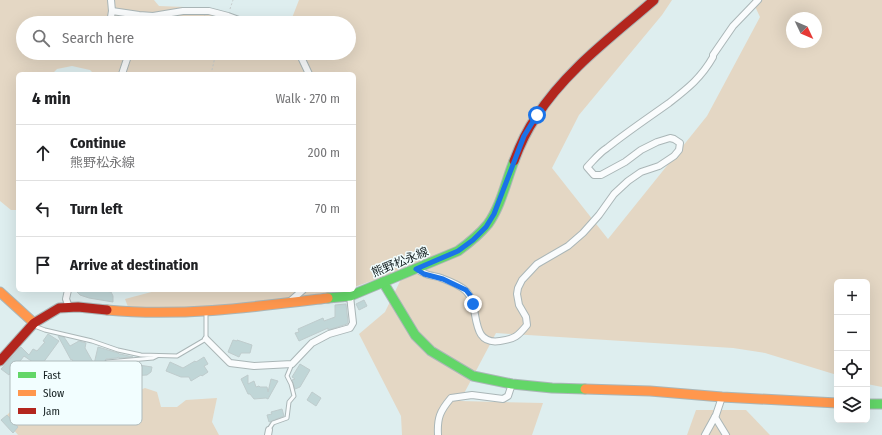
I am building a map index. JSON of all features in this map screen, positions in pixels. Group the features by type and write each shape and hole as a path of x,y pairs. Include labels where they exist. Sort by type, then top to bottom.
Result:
{"main road":[{"name":"熊野松永線","path":"0,361 34,323 59,308 78,307 155,313 225,310 350,296 458,251 473,240 486,227 494,214 524,136 537,115 571,74 654,0"},
{"path":"383,282 415,335 431,351 473,376 512,384 552,388 650,391 722,397 834,403"},
{"path":"0,292 34,323"},
{"path":"870,404 882,404"}],"street":[{"path":"111,0 111,16"},
{"path":"416,269 424,274 443,279 466,290 470,295 473,304 479,331 488,341 494,342 508,340 519,335 527,324 526,317 519,305 517,294 522,280 537,264 568,246 583,233 599,215 614,194 628,181 641,172 659,166 674,156 679,150 680,143 670,138 657,142 641,150 625,162 602,175 594,176 587,167 605,149 630,130 646,121 692,84 707,68 713,55 733,26 758,0"},
{"path":"112,11 139,16 153,16 183,11 209,11 228,16"},
{"path":"123,72 126,60"},
{"path":"303,60 308,72"},
{"path":"68,292 66,299 69,307"},
{"path":"288,302 300,292"},
{"path":"206,338 230,363 254,366 292,364 312,343 329,334 350,328 353,323 350,296"},
{"path":"438,435 437,424 443,408 451,398 472,395 503,399 508,396 512,384"},
{"path":"705,435 715,417 722,397"},
{"path":"715,417 726,435"}],"lane":[{"path":"34,323 37,327 45,330 92,341 118,350 142,355 177,356 206,338 206,310"},
{"path":"118,361 153,358 158,355"},
{"path":"268,433 273,423 287,418 289,402 294,396 287,376 292,364"}],"path":[{"path":"231,5 233,0"},
{"path":"211,72 214,60"}],"shaded area":[{"path":"0,0 154,0 159,6 209,8 236,16 16,16 16,60 356,60 356,16 293,16 299,0 672,0 662,15 579,115 552,168 608,239 707,116 760,17 752,0 882,0 882,387 870,385 870,279 834,279 834,374 765,353 733,348 496,333 460,401 543,403 532,435 402,435 401,416 359,334 385,312 406,269 356,286 356,72 92,72 90,70 72,66 57,69 54,72 16,72 16,210 11,210 0,201"},
{"path":"151,292 342,292 331,296 203,308 128,307 125,299"},
{"path":"145,388 157,392 161,407 177,407 186,400 217,398 212,422 219,435 18,435 4,418 10,412 10,425 142,425 142,389"},
{"path":"696,410 746,410 770,435 687,435"}],"building":[{"path":"77,292 111,292 113,302 89,298 80,295"},
{"path":"364,300 367,306 359,310 356,304"},
{"path":"346,304 347,324 328,330 328,328 299,341 295,333 299,332 298,329 323,318 324,321 335,317 335,305"},
{"path":"48,334 59,341 44,361 31,361 24,356 20,361 10,361 9,375 1,369 21,347 29,355 33,349 37,351 45,342 43,341"},
{"path":"58,336 64,337 70,346 79,341 86,343 85,348 92,361 71,360"},
{"path":"233,340 252,345 250,353 241,353 239,357 228,352"},
{"path":"98,347 133,357 119,357 106,359 105,361 95,361"},
{"path":"204,357 208,364 204,366 208,372 191,381 189,377 181,377 166,371 170,362 183,368"},
{"path":"300,364 310,370 300,387 295,389 292,380 295,379 292,377"},
{"path":"142,366 152,367 151,372 147,375 142,375"},
{"path":"248,375 248,384 254,381 256,387 267,387 268,392 271,379 278,381 268,399 254,399 250,394 248,394 241,379"},
{"path":"312,392 321,398 316,406 307,400"},
{"path":"282,409 284,416 269,422 267,415 272,414 271,412"},
{"path":"7,415 10,418 10,425 16,425 18,427 13,433 1,420"}],"traffic: fast":[{"path":"328,298 350,296 458,251 481,232 493,217 514,161"},
{"path":"383,282 415,335 431,351 473,376 512,384 552,388 585,389"},
{"path":"870,404 882,404"}],"traffic: slow":[{"path":"0,292 34,323"},
{"path":"107,310 135,312 190,312 246,308 328,298"},
{"path":"585,389 650,391 722,397 834,403"}],"traffic: jam":[{"path":"514,161 533,122 561,84 591,54 654,0"},
{"path":"0,361 34,323 59,308 78,307 107,310"}],"route":[{"path":"473,304 470,295 466,290 443,279 424,274 416,269 458,251 473,240 486,227 494,214 524,136 537,115"}]}
